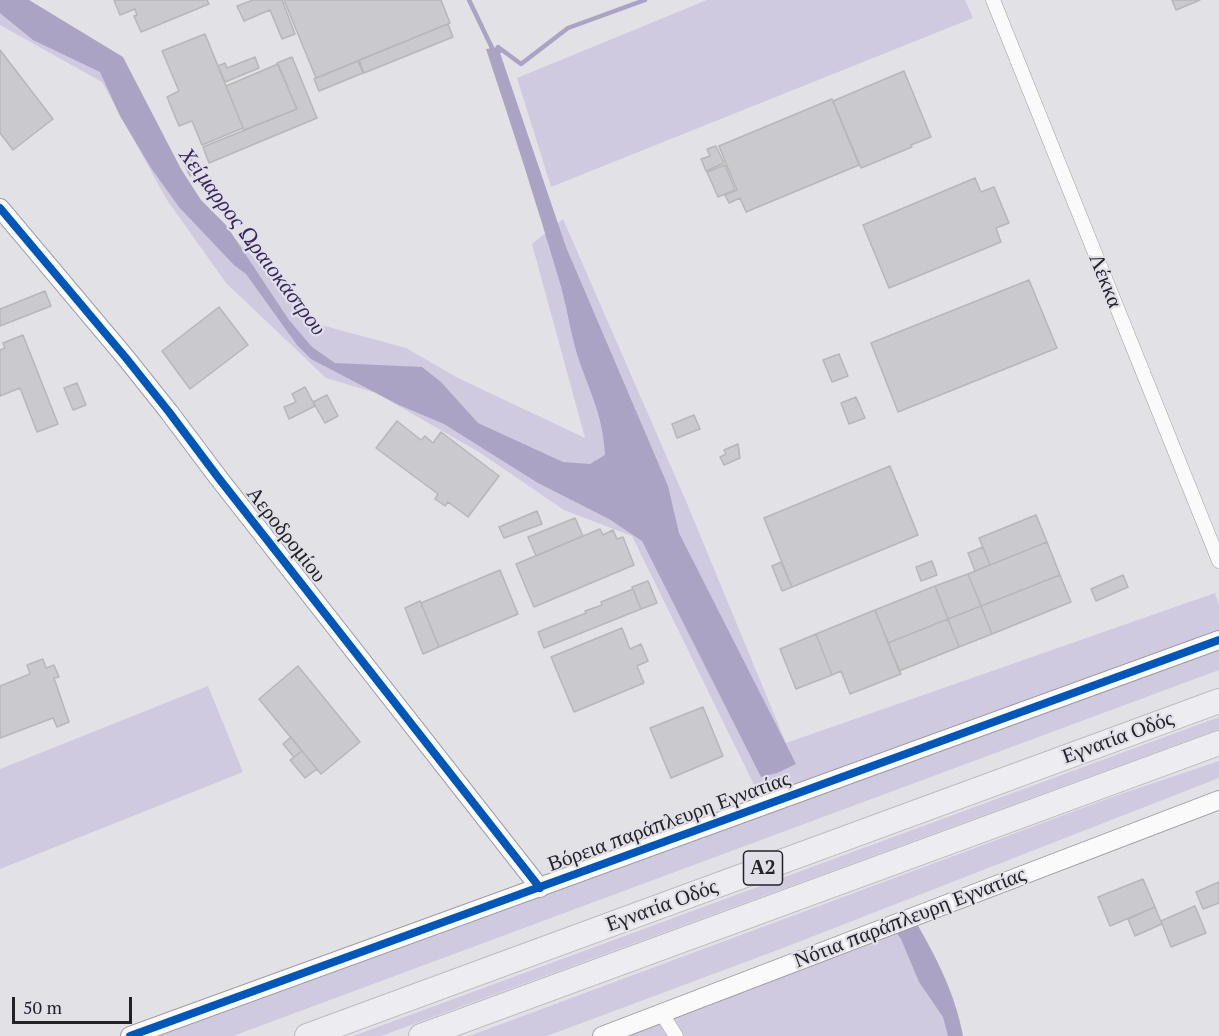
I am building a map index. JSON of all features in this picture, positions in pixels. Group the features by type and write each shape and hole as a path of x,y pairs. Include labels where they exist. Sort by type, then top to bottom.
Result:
{"highway":[{"name":"Εγνατία Οδός","path":"307,1036 1219,701"},
{"name":"Εγνατία Οδός","path":"421,1036 1219,743"}],"street":[{"name":"Λέκκα","path":"993,0 1219,561"},
{"name":"Αεροδρομίου","path":"0,208 169,412 540,888"},
{"name":"Βόρεια παράπλευρη Εγνατίας","path":"130,1036 1219,640"},
{"name":"Νότια παράπλευρη Εγνατίας","path":"602,1036 1219,800"},
{"path":"662,1014 676,1036"}],"shaded area":[{"path":"0,0 20,0 129,71 190,194 321,325 406,348 456,377 585,438 532,244 563,219 686,501 786,743 1215,593 1219,605 1219,634 761,799 632,536 564,510 479,452 376,393 326,378 226,283 167,200 102,82 0,25"},
{"path":"0,0 29,0 123,57 181,169 201,200 226,225 289,320 312,347 335,363 422,367 441,382 478,423 563,462 590,464 605,455 604,440 595,403 572,337 562,292 542,224 486,49 498,47 566,247 668,486 679,533 796,764 777,773 761,777 642,541 609,519 538,483 444,424 399,405 311,359 297,345 246,274 234,265 179,207 151,168 120,116 100,72 33,40 0,13"},
{"path":"707,0 965,0 973,18 551,187 517,78"},
{"path":"1219,651 1219,670 233,1036 157,1036 795,802"},
{"path":"208,686 243,772 0,869 0,769"},
{"path":"1219,717 1219,729 381,1036 353,1036"},
{"path":"1219,761 1219,778 783,948 547,1036 469,1036 1115,796"},
{"path":"913,917 949,989 963,1036 948,1036 943,1017 919,982 901,939 892,927"},
{"path":"892,927 915,930 953,1036 614,1036"}],"building":[{"path":"114,0 207,0 209,4 141,32 134,16 137,15 135,9 120,15"},
{"path":"253,0 282,0 295,34 282,39 270,10 244,21 237,6"},
{"path":"284,0 441,0 450,23 316,78"},
{"path":"1172,0 1200,0 1176,10"},
{"path":"448,24 453,37 364,73 359,60"},
{"path":"205,34 243,128 202,145 192,121 179,126 167,97 179,91 162,51"},
{"path":"0,50 53,119 13,150 0,133"},
{"path":"255,57 259,68 225,82 218,66 225,63 227,68"},
{"path":"292,57 317,118 209,163 203,147 297,109 277,63"},
{"path":"358,61 363,73 319,91 314,79"},
{"path":"278,64 297,109 244,130 226,86"},
{"path":"904,71 931,137 861,168 833,101"},
{"path":"832,99 859,165 746,212 740,198 729,203 725,195 737,190 719,146"},
{"path":"716,146 724,163 706,171 701,159 710,156 707,149"},
{"path":"189,154 197,172 190,176 181,157"},
{"path":"725,165 735,190 718,197 707,172"},
{"path":"975,178 981,192 994,187 1009,223 996,228 1001,242 889,288 863,225"},
{"path":"1029,280 1057,348 898,412 871,343"},
{"path":"45,291 51,306 0,326 0,309"},
{"path":"219,307 248,345 190,389 162,351"},
{"path":"23,335 58,424 37,432 20,388 0,396 0,350 5,348 3,343"},
{"path":"839,354 848,376 832,382 823,360"},
{"path":"77,383 86,405 73,410 64,388"},
{"path":"305,387 315,406 289,419 284,407 296,402 292,394"},
{"path":"327,395 338,416 325,423 313,402"},
{"path":"856,397 865,418 849,424 841,403"},
{"path":"694,415 700,429 677,438 672,424"},
{"path":"397,421 421,440 425,436 433,443 441,432 499,476 468,517 448,502 445,506 435,499 438,494 376,448"},
{"path":"738,444 740,458 724,465 720,457 726,454 724,450"},
{"path":"890,466 918,535 792,587 764,518"},
{"path":"537,511 542,524 504,538 499,527"},
{"path":"1036,515 1047,542 990,565 979,538"},
{"path":"575,518 583,536 536,556 528,537"},
{"path":"600,529 603,535 613,530 617,539 623,537 634,565 534,607 516,564"},
{"path":"1047,542 1060,575 981,606 968,574"},
{"path":"983,547 990,565 975,571 968,553"},
{"path":"932,561 937,575 921,581 916,567"},
{"path":"781,562 792,587 782,591 772,566"},
{"path":"500,570 518,614 439,647 421,603"},
{"path":"968,574 981,606 948,619 935,586"},
{"path":"1060,575 1071,602 992,634 981,606"},
{"path":"1123,575 1128,587 1096,601 1091,589"},
{"path":"648,581 657,603 641,609 632,587"},
{"path":"935,586 948,619 888,643 875,610"},
{"path":"633,589 641,609 544,648 538,632 586,613 585,611 602,605 601,602"},
{"path":"420,601 439,647 423,654 405,608"},
{"path":"981,606 992,634 959,647 948,619"},
{"path":"875,610 901,674 850,694 841,671 832,675 816,634"},
{"path":"948,619 959,647 899,671 888,643"},
{"path":"622,628 630,649 641,644 648,661 637,666 644,683 574,712 551,657"},
{"path":"816,634 832,675 796,689 780,649"},
{"path":"43,659 46,668 54,665 59,677 54,678 69,722 57,727 53,718 0,738 0,686 30,674 27,665"},
{"path":"298,666 360,742 321,774 259,699"},
{"path":"703,707 723,756 671,778 650,728"},
{"path":"291,737 302,751 294,757 283,744"},
{"path":"302,751 317,769 305,778 290,760"},
{"path":"1143,879 1155,907 1110,926 1098,897"},
{"path":"1219,882 1219,903 1203,909 1196,892"},
{"path":"1195,906 1206,933 1171,947 1161,921"},
{"path":"1155,907 1162,924 1135,936 1128,919"}],"waterway":[{"name":"Χείμαρρος Ωραιοκάστρου","path":"469,0 494,52"},
{"name":"Χείμαρρος Ωραιοκάστρου","path":"500,51 498,47 521,64 568,28 645,0"}],"cycle path":[{"path":"0,208 169,412 540,888"},
{"path":"130,1036 1219,640"}]}
